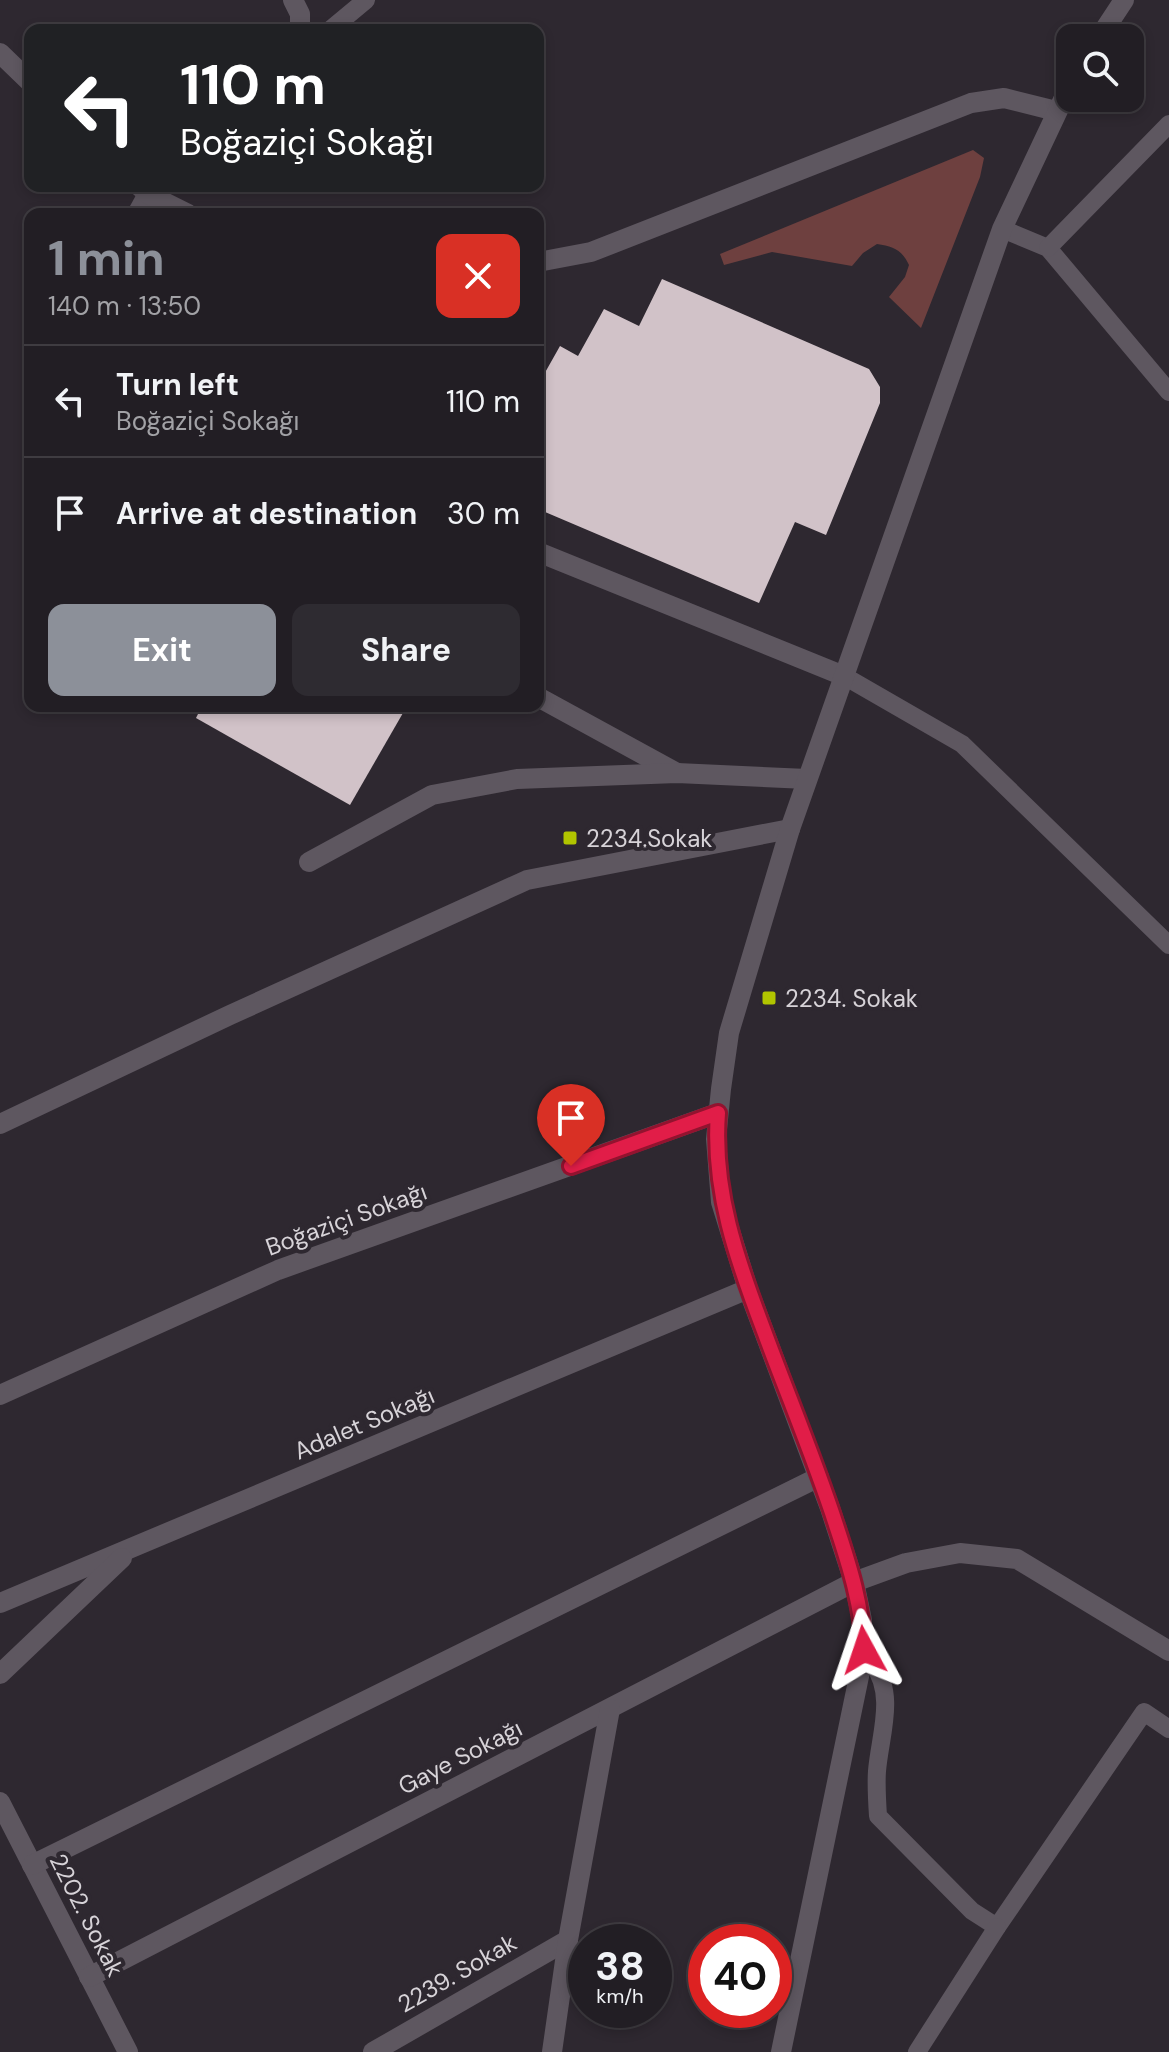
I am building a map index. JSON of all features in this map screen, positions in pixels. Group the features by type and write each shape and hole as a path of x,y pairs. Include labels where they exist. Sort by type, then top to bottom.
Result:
{"street":[{"path":"293,0 300,14 300,24"},
{"path":"1108,24 1124,0"},
{"path":"0,53 24,76"},
{"path":"544,261 591,252 971,103 1004,98 1056,111 1002,229 790,829 729,1033 716,1139 721,1202 748,1289 819,1477 854,1582 862,1620 862,1662 781,2052"},
{"path":"153,192 178,208"},
{"path":"544,554 844,676"},
{"path":"544,700 677,773"},
{"path":"309,862 432,795 517,779 677,773 807,779"},
{"path":"0,1124 527,880 790,829"},
{"name":"Boğaziçi Sokağı","path":"0,1395 278,1270 718,1113"},
{"name":"Adalet Sokağı","path":"0,1603 748,1289"},
{"path":"32,1865 819,1477"},
{"path":"0,1674 129,1551"},
{"name":"Gaye Sokağı","path":"89,1977 854,1582 906,1563 960,1553 1017,1559 1169,1651"},
{"path":"571,1924 610,1709"},
{"name":"2202. Sokak","path":"0,1802 128,2052"},
{"path":"552,2052 568,1940"},
{"name":"2239. Sokak","path":"373,2052 568,1940"}],"lane":[{"path":"337,24 366,0"},
{"path":"1048,248 1169,124"},
{"path":"1002,229 1048,248 1168,387"},
{"path":"844,676 962,744 1169,945"},
{"path":"862,1662 873,1664 882,1676 886,1700 876,1773 878,1816 972,1911 997,1927"},
{"path":"917,2052 997,1927 1144,1712 1169,1729"}],"shaded area":[{"path":"973,150 984,158 980,177 921,328 889,297 905,277 909,265 900,252 888,246 877,244 863,253 852,266 772,252 724,265 720,254"}],"building":[{"path":"662,279 869,369 880,387 880,403 826,535 795,522 759,603 544,512 544,374 560,346 578,356 604,309 639,326"},
{"path":"199,712 404,712 350,805 196,718"}],"place":[{"name":"2234.Sokak","path":"570,838"},
{"name":"2234. Sokak","path":"769,998"}],"route":[{"path":"571,1166 718,1113 716,1139 721,1202 748,1289 830,1508 854,1582 864,1650"}]}
